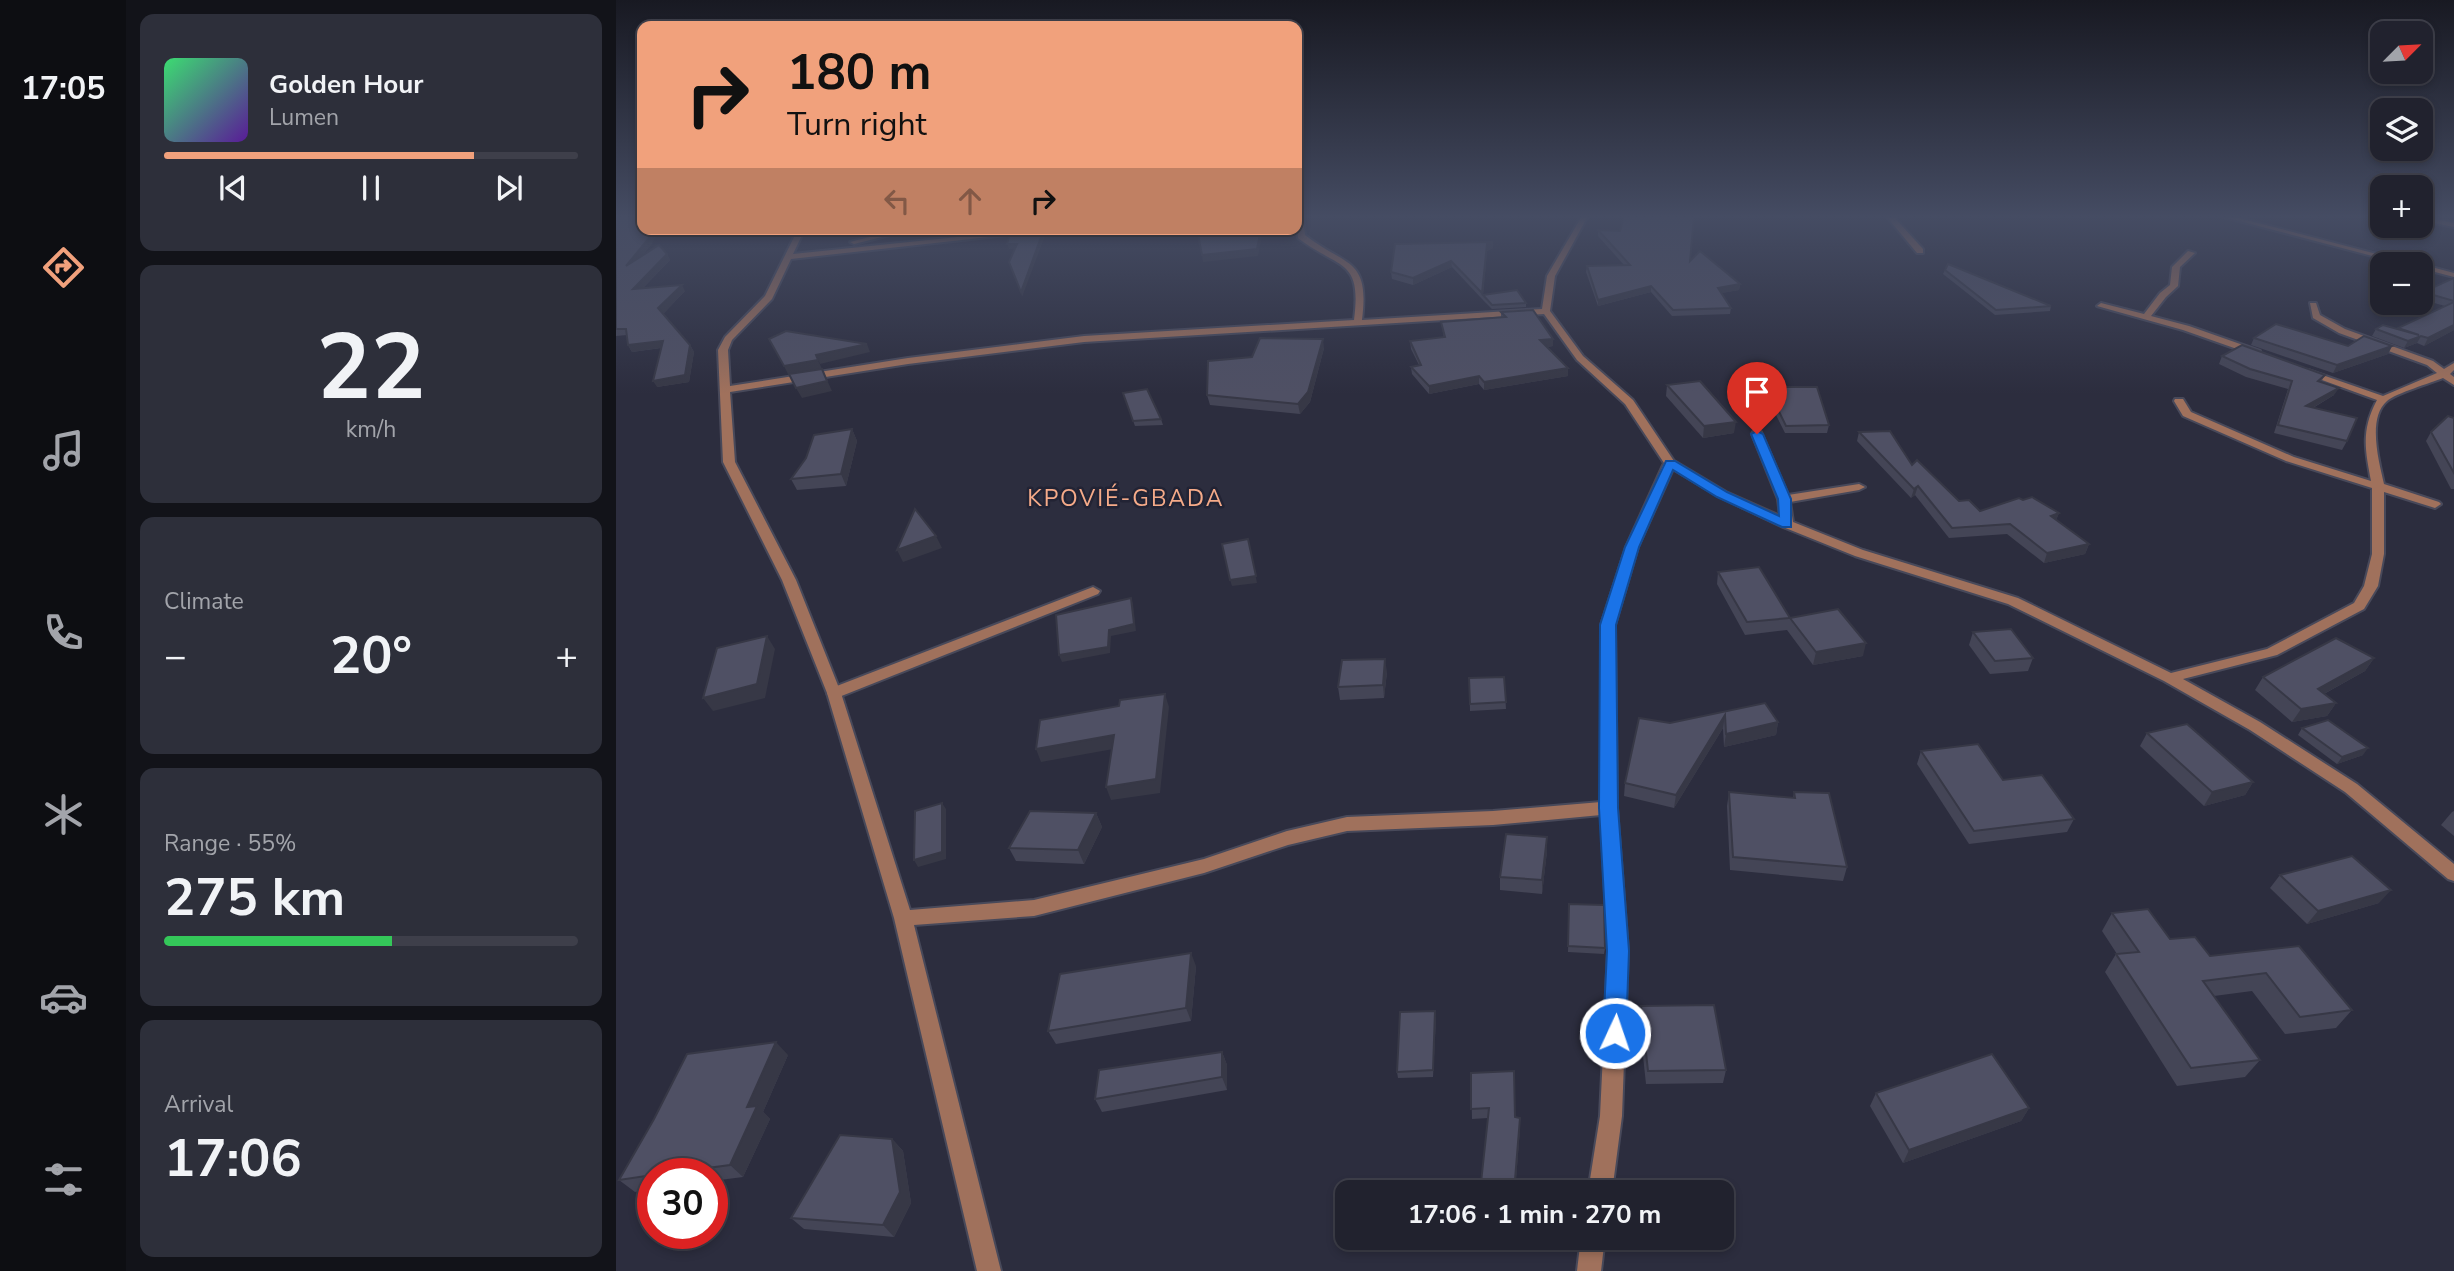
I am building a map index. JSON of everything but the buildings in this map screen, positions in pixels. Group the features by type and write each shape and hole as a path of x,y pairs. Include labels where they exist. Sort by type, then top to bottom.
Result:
{"street":[{"path":"783,275 769,298 728,339 723,350 729,462 789,579 834,693 903,918 989,1271"},
{"path":"1356,275 1364,292 1358,320"},
{"path":"1551,275 1546,311 1580,358 1629,402 1670,463 1722,494 1787,524 1859,553 2014,601 2169,678 2255,726 2351,788 2454,874"},
{"path":"2146,317 2162,295 2174,286 2174,275"},
{"path":"2313,305 2316,316 2328,323 2430,363 2440,368 2442,375 2454,382"},
{"path":"2101,306 2213,337 2271,359"},
{"path":"724,390 908,361 1084,339 1358,320 1475,317 1546,311"},
{"path":"2169,678 2272,652 2359,606 2371,586 2378,554 2378,485 2370,448 2372,419 2383,399 2442,375 2454,366"},
{"path":"2297,369 2383,399"},
{"path":"2179,401 2187,414 2290,459 2378,485 2407,498 2435,504"},
{"path":"1757,434 1784,499 1787,524"},
{"path":"1602,1180 1611,1116 1618,951 1609,808 1608,625 1632,547 1670,463"},
{"path":"1784,499 1859,487"},
{"path":"834,693 1093,591"},
{"path":"903,918 1034,908 1203,866 1287,838 1347,824 1493,818 1609,808"},
{"path":"1588,1271 1591,1250"}],"district":[{"name":"KPOVIÉ-GBADA","path":"1126,498"}],"route":[{"path":"1615,1033 1618,951 1609,808 1608,625 1632,547 1670,463 1722,494 1787,524 1784,499 1757,434"}]}
